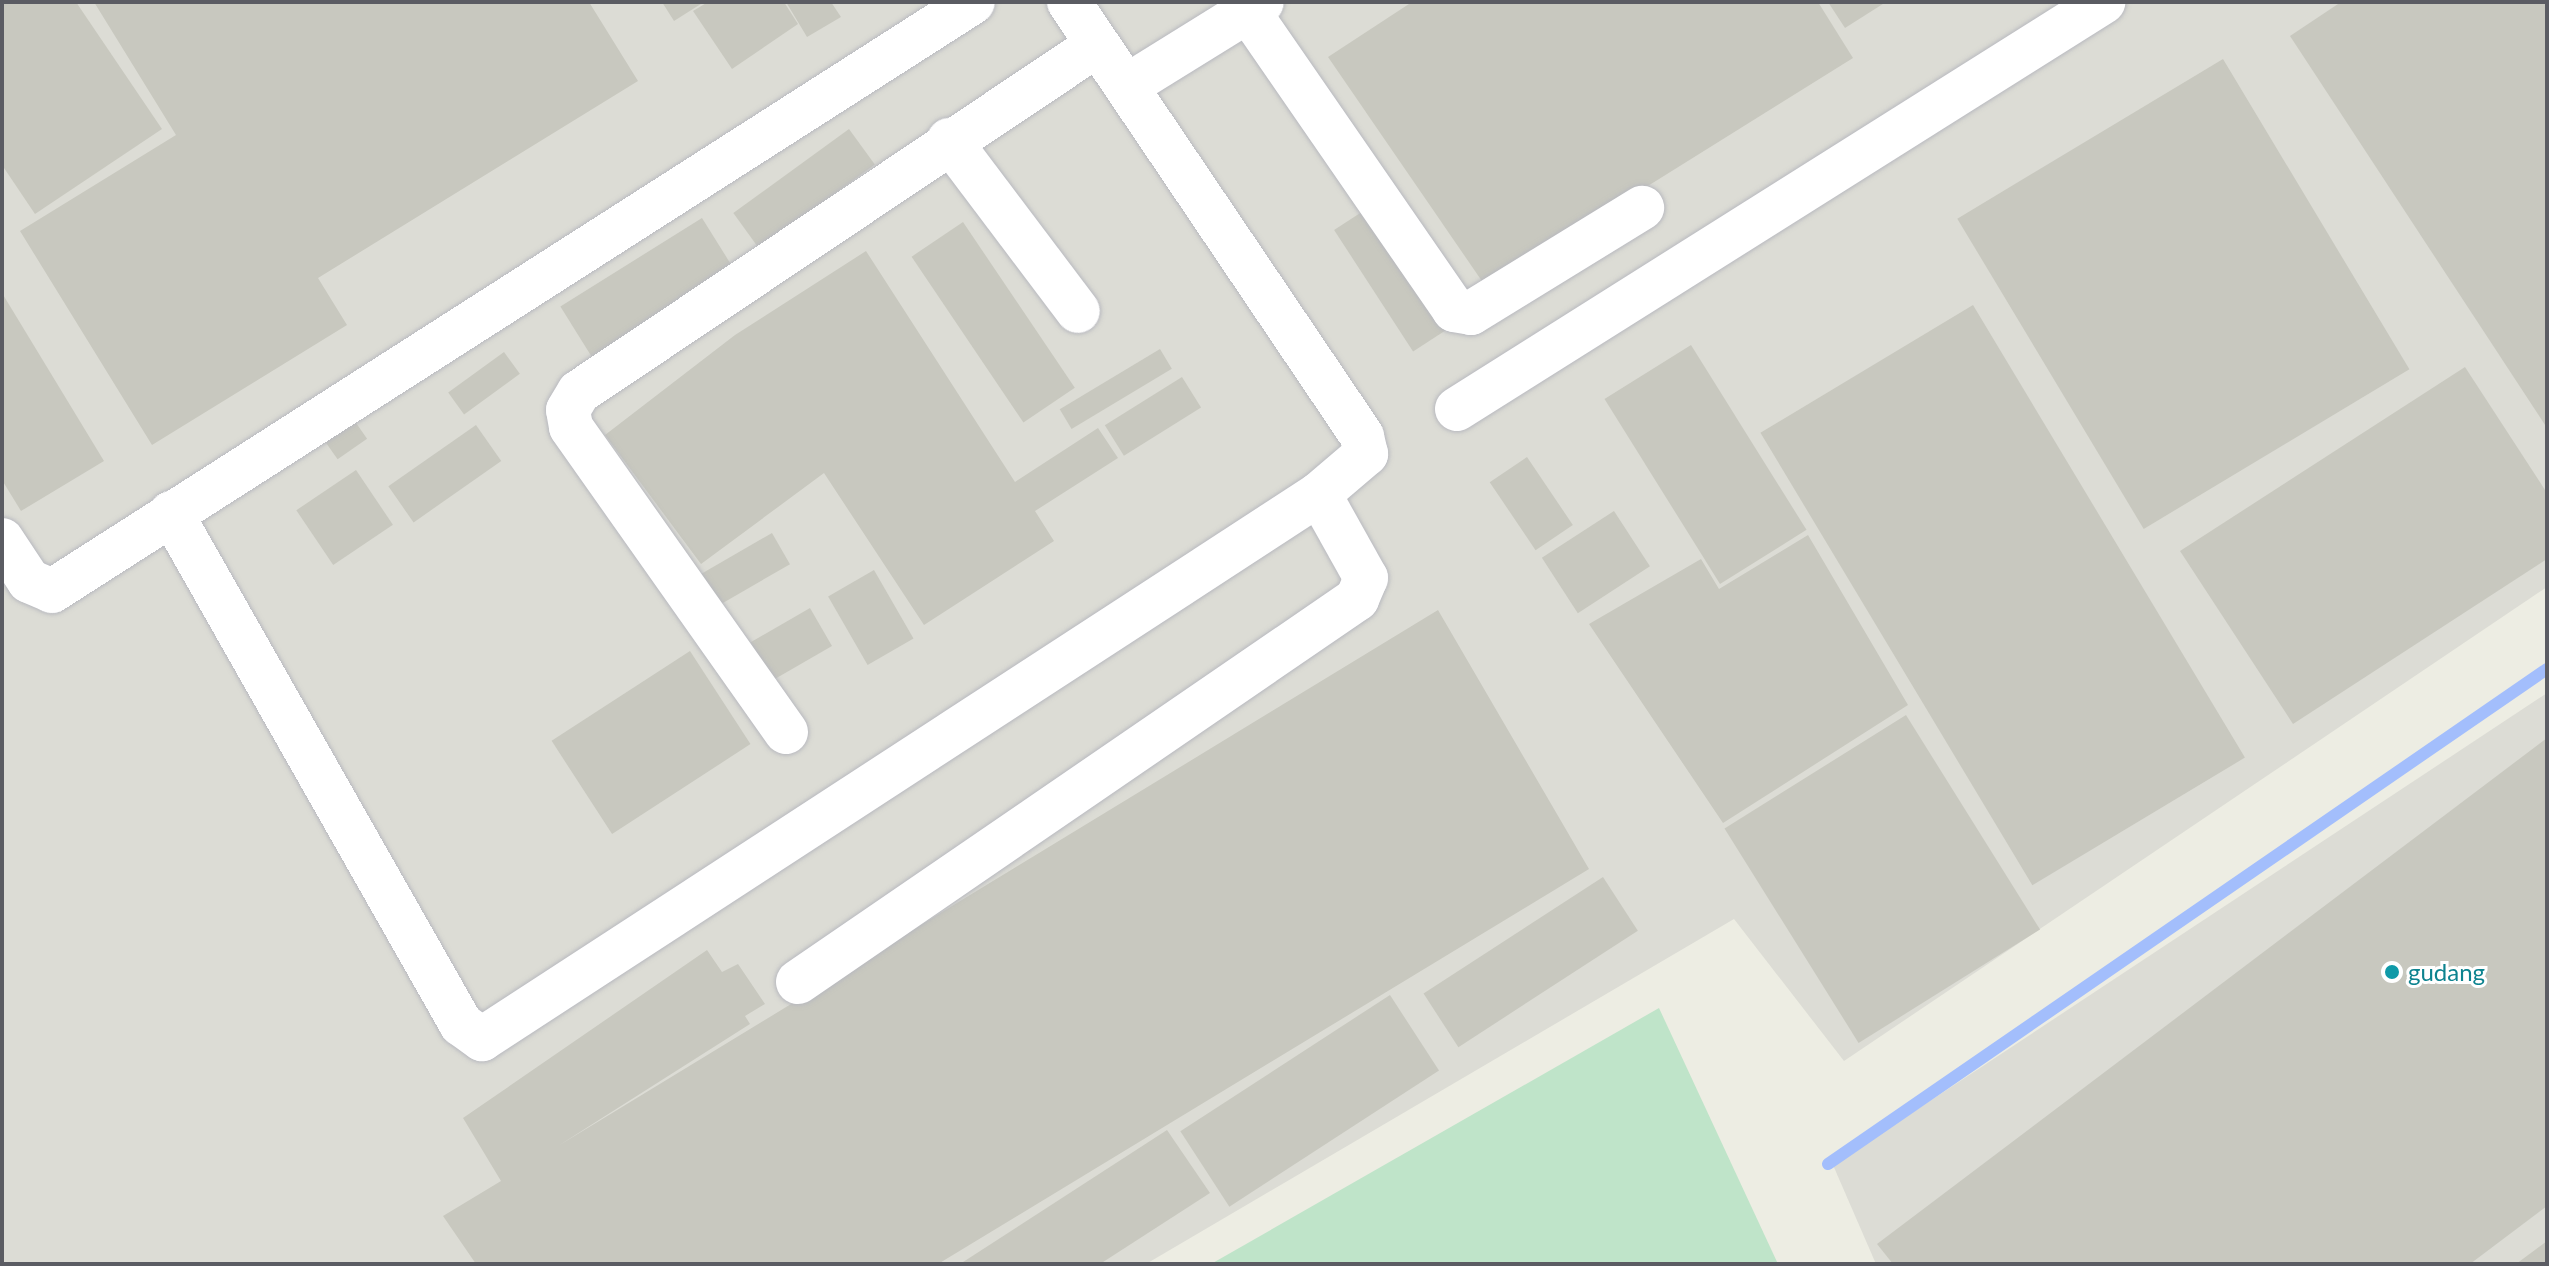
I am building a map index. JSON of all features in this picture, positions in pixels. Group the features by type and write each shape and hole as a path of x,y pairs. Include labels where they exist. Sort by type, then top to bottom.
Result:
{"street":[{"path":"2,540 29,581 52,591 973,2"},
{"path":"171,513 461,1024 482,1039 1319,494 1358,468 1366,454 1362,436 1130,84 1094,47 1069,2"},
{"path":"1457,409 2103,2"},
{"path":"1130,84 1255,6 1454,310 1471,313 1642,208"},
{"path":"786,732 571,427 568,410 579,392 949,140 1094,47"},
{"path":"949,140 1078,311"},
{"path":"798,982 1357,599 1366,578 1319,494"}],"shaded area":[{"path":"2,2 2547,2 2547,587 1844,1061 1734,919 1146,1264 2,1264"},
{"name":"gudang","path":"2547,693 2547,1264 1876,1264 1833,1165"}],"green space":[{"path":"1659,1008 1778,1264 1211,1264"}],"building":[{"path":"2,2 76,2 162,129 35,214 2,165"},
{"path":"94,2 589,2 638,81 318,278 347,325 152,445 20,231 176,135"},
{"path":"662,2 704,2 674,21"},
{"path":"708,2 784,2 798,24 732,69 693,11"},
{"path":"786,2 831,2 841,17 807,37"},
{"path":"1412,2 1818,2 1853,58 1486,287 1328,57"},
{"path":"1828,2 1886,2 1845,28"},
{"path":"2341,2 2547,2 2547,428 2290,36"},
{"path":"2223,59 2409,369 2144,529 1957,219"},
{"path":"849,129 875,165 759,249 733,213"},
{"path":"1371,206 1450,328 1413,352 1334,230"},
{"path":"702,218 734,269 592,357 560,306"},
{"path":"963,222 1075,388 1023,422 912,257"},
{"path":"866,251 1015,482 1098,428 1118,458 1035,511 1054,541 924,625 824,473 701,564 605,435 735,335"},
{"path":"2,293 104,461 21,511 2,480"},
{"path":"1973,305 2245,758 2032,885 1760,433"},
{"path":"1691,345 1807,530 1720,584 1604,399"},
{"path":"1160,349 1172,369 1072,429 1060,409"},
{"path":"504,352 520,374 464,414 448,393"},
{"path":"2465,367 2547,493 2547,559 2293,724 2180,551"},
{"path":"1182,377 1201,408 1124,456 1105,425"},
{"path":"347,410 367,439 338,459 318,431"},
{"path":"476,425 501,461 414,522 388,486"},
{"path":"1527,457 1573,525 1536,550 1490,482"},
{"path":"356,470 393,525 333,565 296,510"},
{"path":"1614,511 1650,566 1578,613 1542,558"},
{"path":"772,533 790,564 719,605 701,574"},
{"path":"1808,535 1908,705 1723,823 1589,624 1701,559 1719,589"},
{"path":"874,570 914,638 868,665 828,596"},
{"path":"810,608 832,646 772,681 750,642"},
{"path":"1438,610 1589,869 938,1264 476,1264 443,1216 501,1181 463,1118 707,950 722,972 738,964 765,1004 745,1016 750,1024 558,1146"},
{"path":"690,651 750,744 612,834 552,741"},
{"path":"1906,715 2040,930 1859,1043 1725,828"},
{"name":"gudang","path":"2547,738 2547,1206 2470,1264 1893,1264 1877,1244"},
{"path":"1603,877 1638,931 1458,1047 1424,994"},
{"path":"1390,995 1439,1070 1229,1207 1180,1131"},
{"path":"1167,1130 1210,1193 1100,1264 960,1264"},
{"path":"2547,1241 2547,1264 2516,1264"}],"waterway":[{"path":"1828,1164 2547,669"}],"place":[{"name":"gudang","path":"2392,972"}]}
